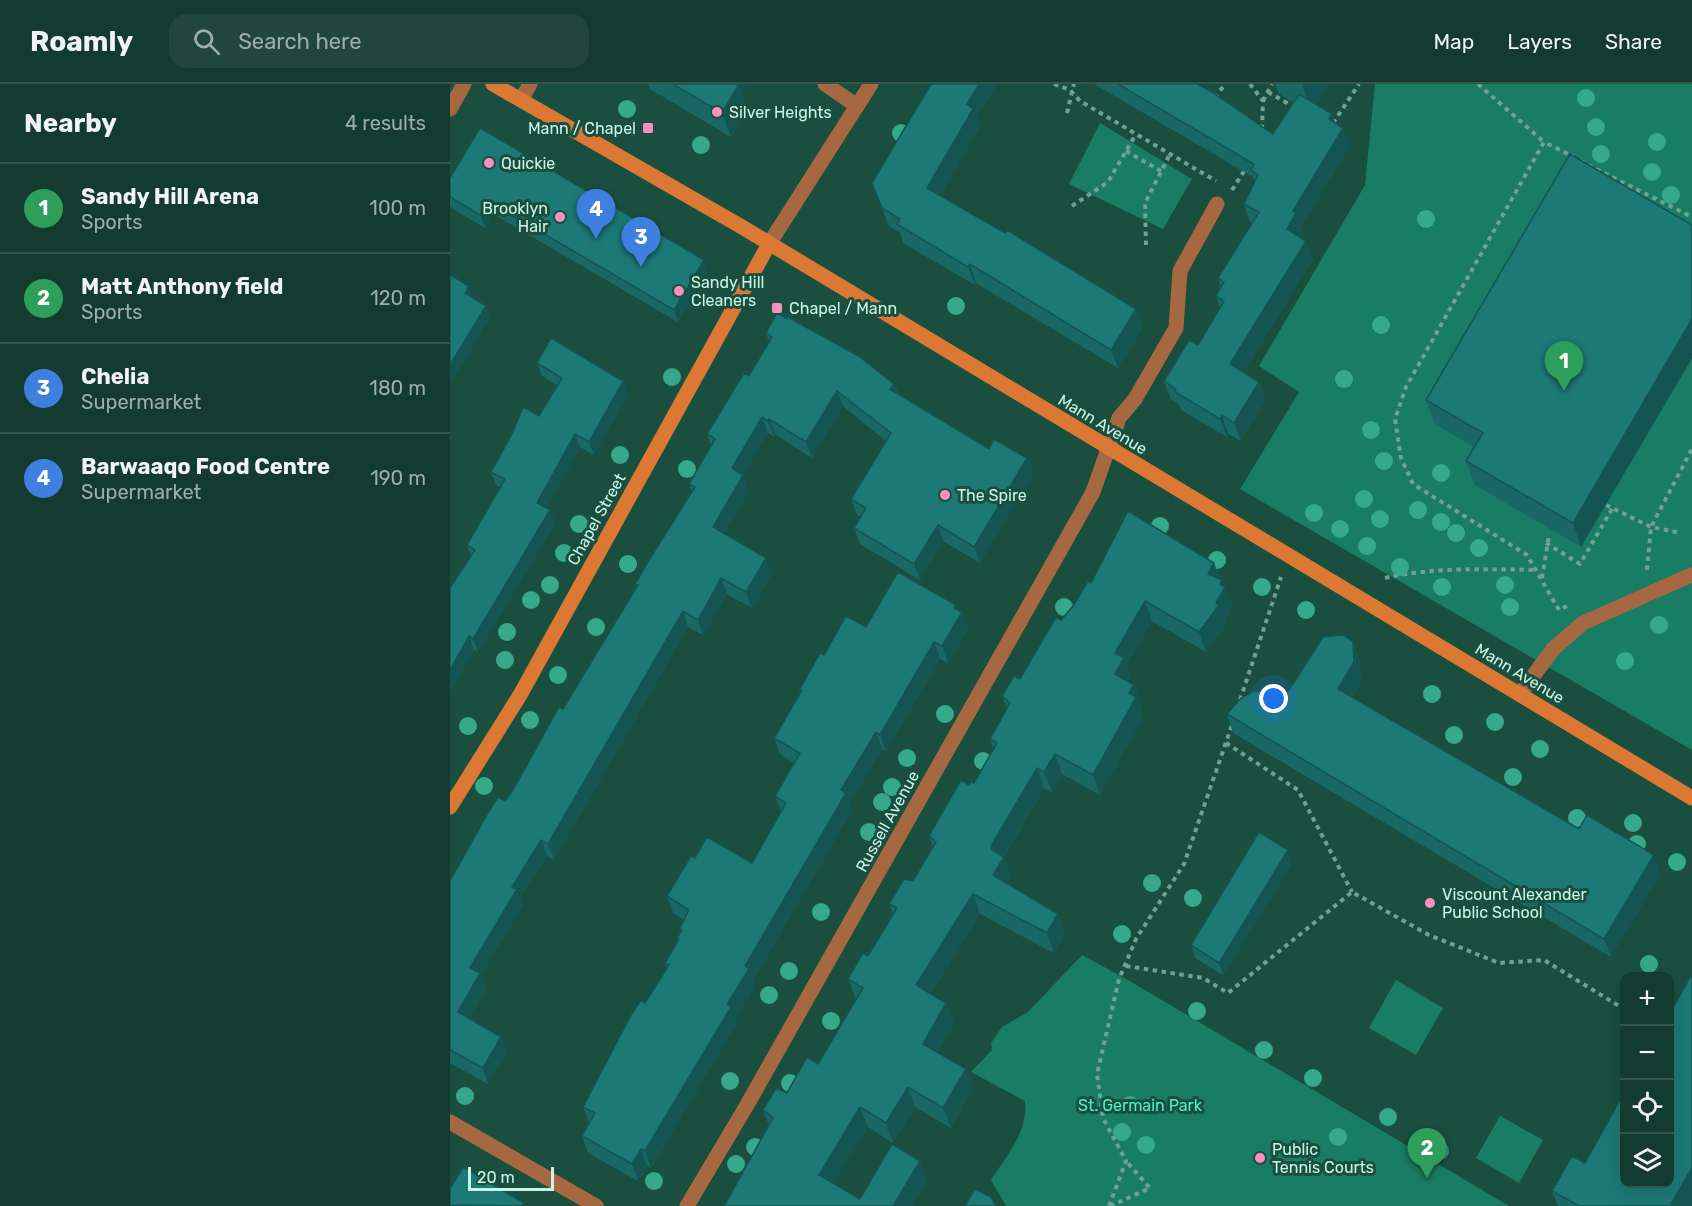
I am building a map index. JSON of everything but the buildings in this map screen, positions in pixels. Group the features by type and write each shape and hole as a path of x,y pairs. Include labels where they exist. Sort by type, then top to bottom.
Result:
{"street":[{"path":"450,109 464,84"},
{"name":"Mann Avenue","path":"493,84 769,244 1692,798"},
{"path":"521,100 530,84"},
{"path":"825,84 857,105"},
{"path":"769,244 871,84"},
{"name":"Russell Avenue","path":"687,1206 747,1105 1093,492 1119,418 1135,399 1176,328 1180,271 1217,204"},
{"name":"Chapel Street","path":"450,807 520,694 769,244"},
{"path":"1520,694 1553,649 1583,623 1691,575"},
{"path":"450,1122 596,1206"}],"path":[{"path":"1054,84 1070,90 1080,101 1232,191"},
{"path":"1067,113 1070,90 1074,84"},
{"path":"1214,98 1225,84"},
{"path":"1250,84 1263,101"},
{"path":"1262,134 1263,101 1272,84"},
{"path":"1330,126 1359,84"},
{"path":"1478,84 1544,142 1692,217"},
{"path":"1268,92 1299,109"},
{"path":"1206,93 1224,104"},
{"path":"1253,121 1262,127"},
{"path":"1072,206 1108,182 1136,134"},
{"path":"1544,142 1406,387 1395,419 1401,458 1413,484 1527,555 1559,610 1574,603"},
{"path":"1126,150 1161,171"},
{"path":"1146,245 1145,203 1170,154"},
{"path":"1217,204 1232,191 1250,162"},
{"path":"1639,574 1648,569 1651,526 1692,449"},
{"path":"1606,505 1651,526 1681,533"},
{"path":"1546,543 1580,564 1612,509"},
{"path":"1542,580 1549,535"},
{"path":"1237,709 1289,556"},
{"path":"1385,579 1410,573 1470,569 1536,570"},
{"path":"1110,1206 1150,1188 1125,1161 1103,1118 1097,1074 1119,979 1136,939 1184,864 1233,720"},
{"path":"1226,742 1298,790 1352,892 1429,935 1499,963 1544,960 1620,1007"},
{"path":"1126,966 1203,978 1227,993 1352,892"},
{"path":"1110,1206 1125,1161"}],"green space":[{"path":"1375,84 1692,84 1692,750 1240,489 1299,392 1259,366 1365,185"},
{"path":"1100,123 1192,179 1163,229 1069,184"},
{"name":"St. Germain Park","path":"1082,955 1509,1206 1006,1206 991,1180 1020,1133 1025,1101 971,1072 992,1050 991,1043 1002,1027 1028,1012"},
{"path":"1396,980 1443,1008 1416,1055 1369,1028"},
{"path":"1500,1116 1543,1140 1519,1183 1476,1158"}],"place":[{"name":"Silver Heights","path":"717,112"},
{"name":"Mann / Chapel","path":"648,128"},
{"name":"Quickie","path":"489,163"},
{"name":"Brooklyn Hair","path":"560,217"},
{"name":"Barwaaqo Food Centre","path":"596,239"},
{"name":"Chelia","path":"641,267"},
{"name":"Sandy Hill Cleaners","path":"679,291"},
{"name":"Chapel / Mann","path":"777,308"},
{"name":"Sandy Hill Arena","path":"1564,391"},
{"name":"The Spire","path":"945,495"},
{"name":"Viscount Alexander Public School","path":"1430,903"},
{"name":"Public Tennis Courts","path":"1260,1158"},
{"name":"Matt Anthony field","path":"1427,1178"}]}
